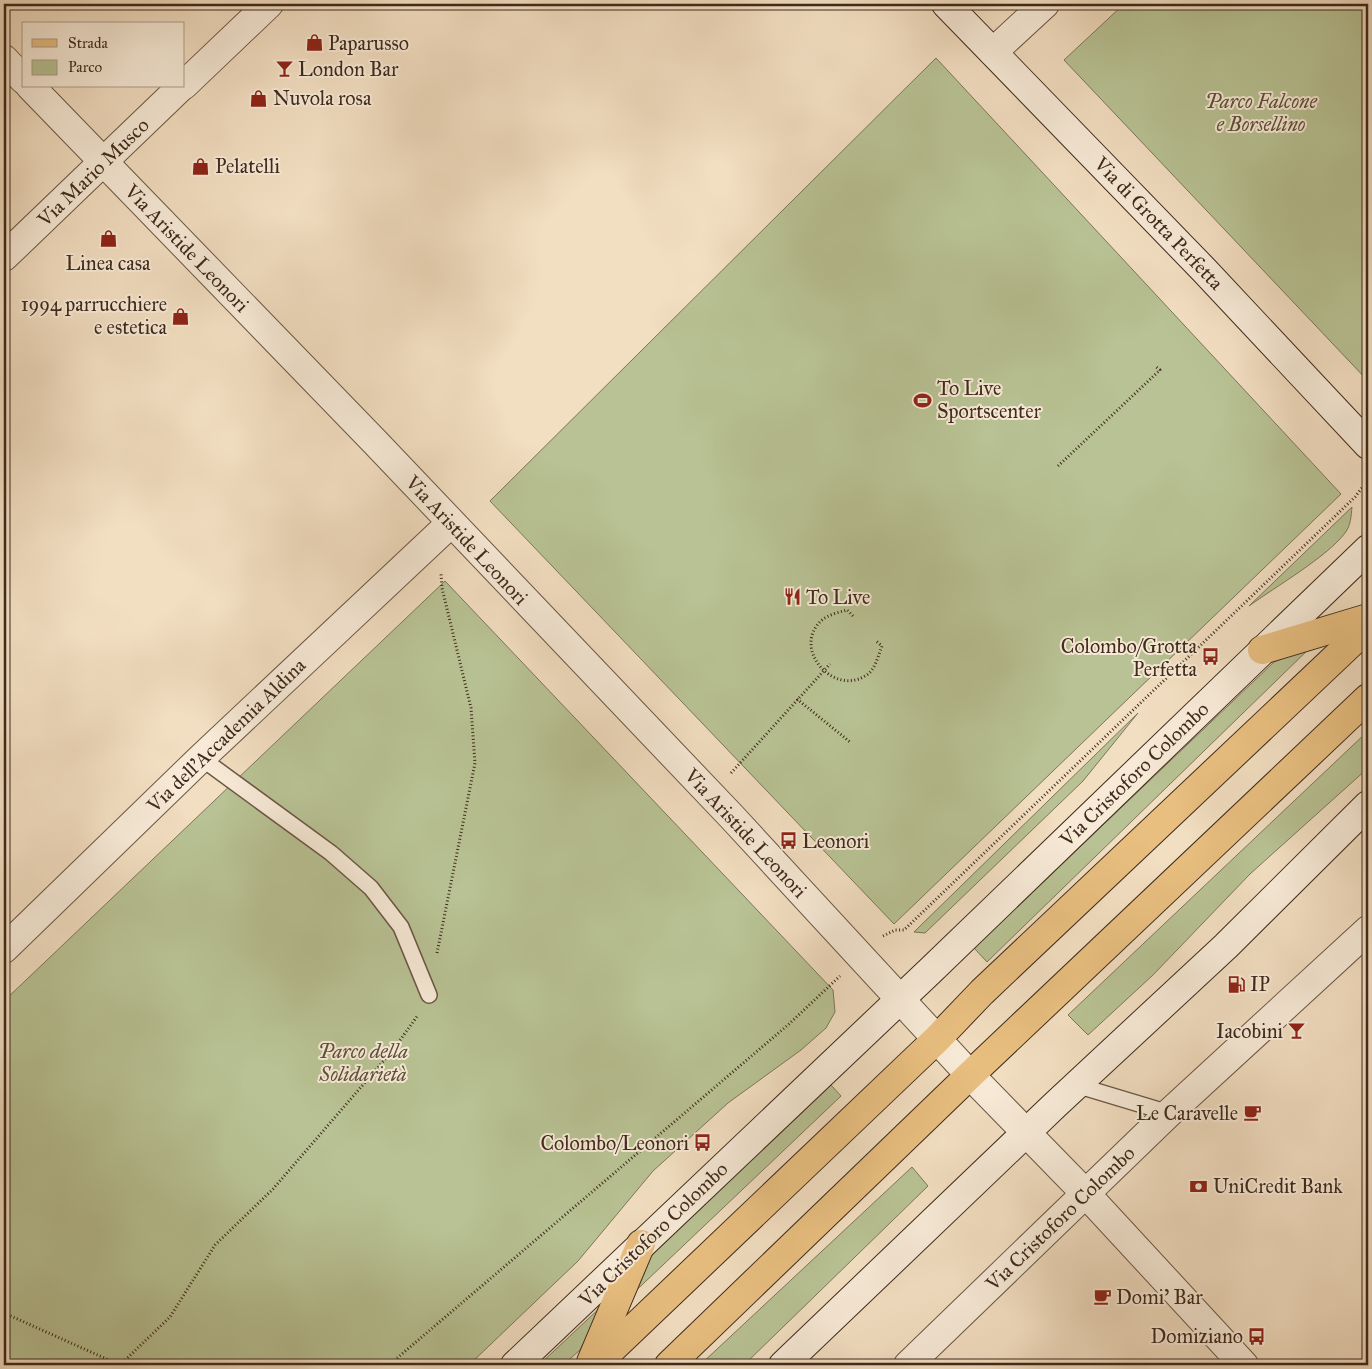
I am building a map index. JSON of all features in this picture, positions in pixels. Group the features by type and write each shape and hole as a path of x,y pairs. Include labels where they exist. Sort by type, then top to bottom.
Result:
{"main road":[{"path":"1262,650 1368,618"},
{"path":"595,1365 937,1039 982,992 1368,627"},
{"path":"669,1365 970,1075 1368,698"},
{"path":"590,1365 641,1244"}],"street":[{"name":"Via Mario Musco","path":"185,83 269,4"},
{"name":"Via di Grotta Perfetta","path":"946,4 1204,270 1368,446"},
{"path":"993,52 1045,4"},
{"path":"4,59 22,78"},
{"name":"Via Aristide Leonori","path":"32,88 710,794 899,999"},
{"name":"Via Mario Musco","path":"4,257 180,88"},
{"name":"Via dell'Accademia Aldina","path":"4,950 201,758 451,523"},
{"name":"Via Cristoforo Colombo","path":"515,1365 1368,549"},
{"path":"783,1365 1076,1085 1226,946 1368,805"},
{"name":"Via Cristoforo Colombo","path":"908,1365 1169,1113 1368,930"},
{"path":"899,999 1086,1194 1244,1365"}],"lane":[{"path":"201,758 331,853 371,888 400,927 429,994"},
{"path":"1076,1085 1169,1113"}],"path":[{"path":"1058,466 1160,370 1156,366"},
{"path":"882,936 895,930 904,930 1355,497 1368,480"},
{"path":"4,1313 120,1365 170,1317 215,1245 273,1188 393,1050 415,1020 429,994 475,763 471,708 442,588 441,574 438,572"},
{"path":"853,616 847,610 836,614 822,620 815,631 812,642 813,657 823,670 834,678 845,680 865,676 872,670 882,646 886,642"},
{"path":"875,640 882,646"},
{"path":"710,794 830,664"},
{"path":"798,699 850,742"},
{"path":"389,1365 789,1024 836,979"}],"green space":[{"name":"Parco Falcone e Borsellino","path":"1124,4 1368,4 1368,381 1064,60"},
{"name":"To Live Sportscenter","path":"936,58 1341,494 894,924 490,501"},
{"path":"1352,507 1348,527 1337,542 1314,562 1249,606"},
{"name":"Parco della Solidarietà","path":"445,581 833,990 835,1012 826,1028 801,1050 728,1103 653,1171 578,1261 469,1365 4,1365 4,1001"},
{"path":"1313,645 987,962 974,948 1274,662"},
{"path":"1138,713 1083,781 925,933 914,932"},
{"path":"1368,731 1368,768 1250,874 1153,975 1088,1035 1068,1015"},
{"path":"831,1085 841,1096 625,1301 647,1260"},
{"path":"912,1167 928,1186 744,1365 700,1365"},
{"path":"603,1305 580,1350 563,1365 539,1365"}],"place":[{"name":"Paparusso","path":"314,43"},
{"name":"London Bar","path":"284,69"},
{"name":"Nuvola rosa","path":"259,98"},
{"name":"Pelatelli","path":"201,166"},
{"name":"Linea casa","path":"108,239"},
{"name":"1994 parrucchiere e estetica","path":"181,316"},
{"name":"To Live Sportscenter","path":"923,400"},
{"name":"To Live","path":"792,597"},
{"name":"Colombo/Grotta Perfetta","path":"1211,657"},
{"name":"Leonori","path":"788,841"},
{"name":"IP","path":"1236,984"},
{"name":"Iacobini","path":"1297,1031"},
{"name":"Le Caravelle","path":"1252,1113"},
{"name":"Colombo/Leonori","path":"703,1143"},
{"name":"UniCredit Bank","path":"1199,1186"},
{"name":"Domi' Bar","path":"1102,1297"},
{"name":"Domiziano","path":"1257,1336"}]}
